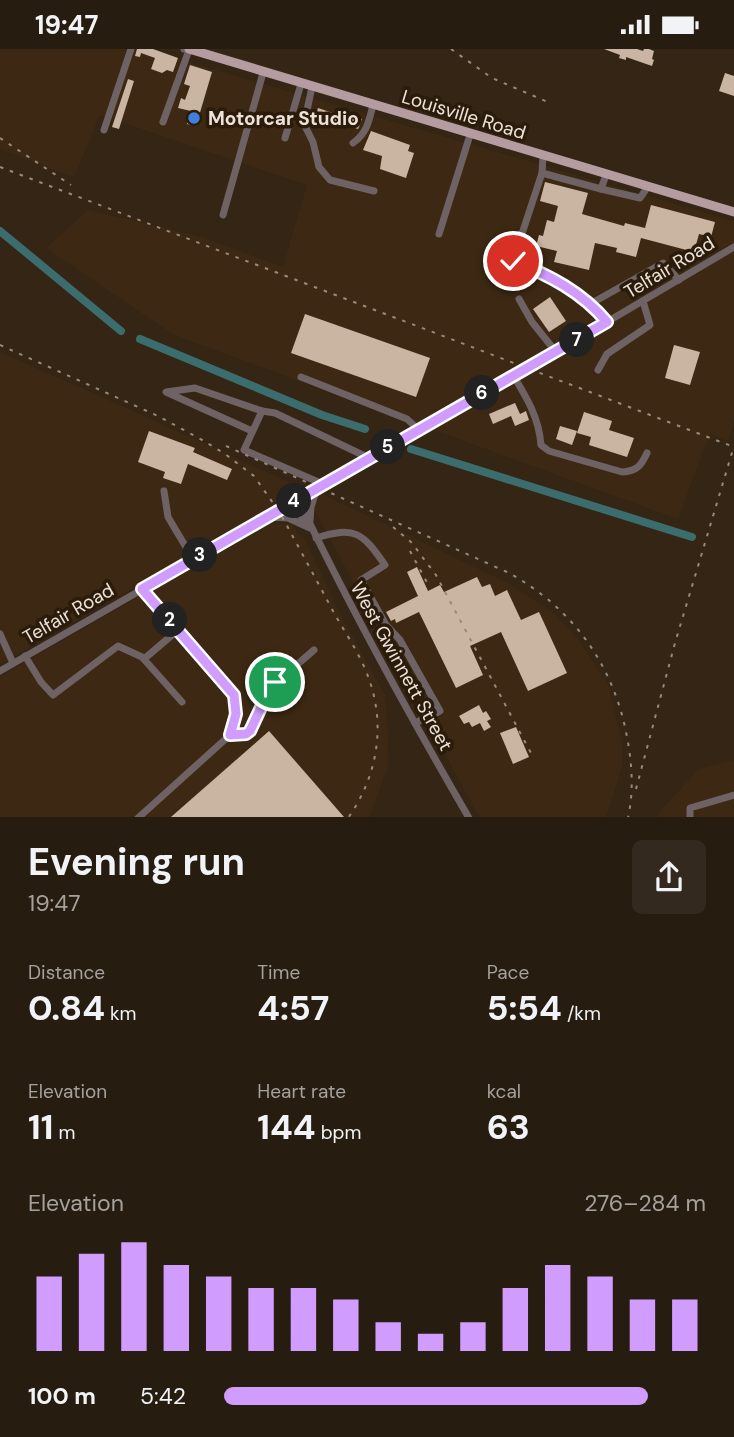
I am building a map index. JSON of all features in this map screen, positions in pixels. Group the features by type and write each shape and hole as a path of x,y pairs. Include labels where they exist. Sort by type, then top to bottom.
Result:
{"main road":[{"name":"Louisville Road","path":"187,49 734,212"}],"street":[{"path":"104,129 131,49"},
{"path":"163,122 187,49"},
{"path":"223,215 263,73"},
{"path":"285,138 301,84"},
{"path":"312,87 304,124 313,142 319,167 330,180 374,191"},
{"path":"353,143 366,130 373,105"},
{"path":"439,234 470,135"},
{"path":"543,156 542,173 513,261 547,274 592,303 607,322"},
{"path":"542,173 640,198 647,188"},
{"path":"601,189 606,175"},
{"name":"Telfair Road","path":"0,671 734,247"},
{"path":"592,303 663,263 679,281"},
{"path":"519,299 531,322 556,352"},
{"path":"598,370 607,354 650,324 643,301"},
{"path":"513,376 533,409 541,445 549,451 622,472 634,471 648,453"},
{"path":"301,377 407,419 418,430"},
{"path":"253,431 166,392 194,388 275,413 369,458"},
{"path":"209,412 215,395"},
{"path":"262,411 244,450 321,486 311,507 310,528 288,518 267,517"},
{"path":"164,491 168,517 193,559"},
{"name":"West Gwinnett Street","path":"295,501 469,817"},
{"path":"316,538 335,532 351,531 369,541 385,565 362,580 386,625 400,640 440,711 415,723"},
{"path":"138,817 230,735 236,714 234,695 142,589"},
{"path":"144,659 178,630"},
{"path":"0,634 13,663"},
{"path":"25,656 41,682 53,695 118,646 144,659 182,702"},
{"path":"230,735 246,734 250,731 270,688 314,650"},
{"path":"690,817 690,808 734,795"}],"shaded area":[{"path":"0,49 143,49 734,221 734,420 728,441 710,433 678,519 174,335 46,248 88,210 202,237 283,267 307,185 100,115 74,177 0,149"},
{"path":"0,352 131,410 306,490 0,664"},
{"path":"320,493 506,582 555,614 579,640 608,685 622,743 622,767 606,817 481,817 476,812 313,507"},
{"path":"273,522 291,524 304,538 344,621 385,695 387,768 370,817 0,817 0,677"},
{"path":"734,760 734,817 658,817 661,810 699,769"}],"building":[{"path":"137,49 153,49 178,58 173,72 167,70 162,73 151,69 155,58 141,53 140,57 135,56"},
{"path":"604,49 649,49 654,51 654,60 652,66 626,57 626,60 619,58 620,55"},
{"path":"190,65 212,72 196,126 187,124 191,111 178,108 181,98 185,100 190,86 184,84"},
{"path":"725,73 734,76 734,96 719,91"},
{"path":"128,79 134,81 119,129 112,127"},
{"path":"318,108 348,118 349,115 362,119 358,129 340,123 327,123 315,117"},
{"path":"371,131 410,145 408,151 414,153 406,178 380,169 382,156 363,150"},
{"path":"545,182 588,193 582,214 624,226 625,223 645,228 651,205 715,222 711,237 699,234 694,252 641,238 636,257 616,252 617,248 595,243 589,270 554,262 557,251 536,246 539,235 543,236 547,220 554,222 558,206 540,201"},
{"path":"550,297 566,321 549,332 533,309"},
{"path":"305,314 430,358 416,397 291,353"},
{"path":"674,345 700,352 690,385 665,378"},
{"path":"515,403 520,414 526,411 529,420 515,426 511,416 493,424 489,414"},
{"path":"584,412 612,421 609,430 634,438 627,457 589,445 591,437 577,433"},
{"path":"560,426 577,431 572,445 556,439"},
{"path":"149,431 195,448 193,452 232,469 227,480 188,464 181,484 163,478 165,472 138,462"},
{"path":"417,567 428,591 440,585 444,592 477,577 482,587 490,584 495,596 507,590 521,620 539,612 567,673 528,691 501,632 470,646 483,675 456,688 419,612 396,623 395,619 391,621 386,612 418,596 407,572"},
{"path":"479,705 483,713 486,711 491,719 487,721 491,727 484,731 480,723 472,727 469,722 464,724 459,716"},
{"path":"516,727 529,757 513,764 500,733"},
{"path":"269,731 344,817 171,817"}],"waterway":[{"path":"0,231 121,331"},
{"path":"140,339 322,415 365,429"},
{"path":"411,449 692,537"}],"railway":[{"path":"451,49 492,78 550,103"},
{"path":"0,138 71,185"},
{"path":"0,167 734,447"},
{"path":"0,345 158,416 225,454 254,476 280,513 358,654 374,697 377,715 376,751 366,786 349,817"},
{"path":"226,446 507,572 551,602 570,621 600,662 621,711 631,767 632,787 628,817"},
{"path":"636,789 675,643 734,446"},
{"path":"393,527 411,542 436,575 531,753"},
{"path":"410,551 430,588"}],"place":[{"name":"Motorcar Studio","path":"194,118"}],"route":[{"path":"275,682 250,731 246,734 230,735 236,714 237,703 234,695 142,589 607,322 592,303 547,274 513,261"}]}
